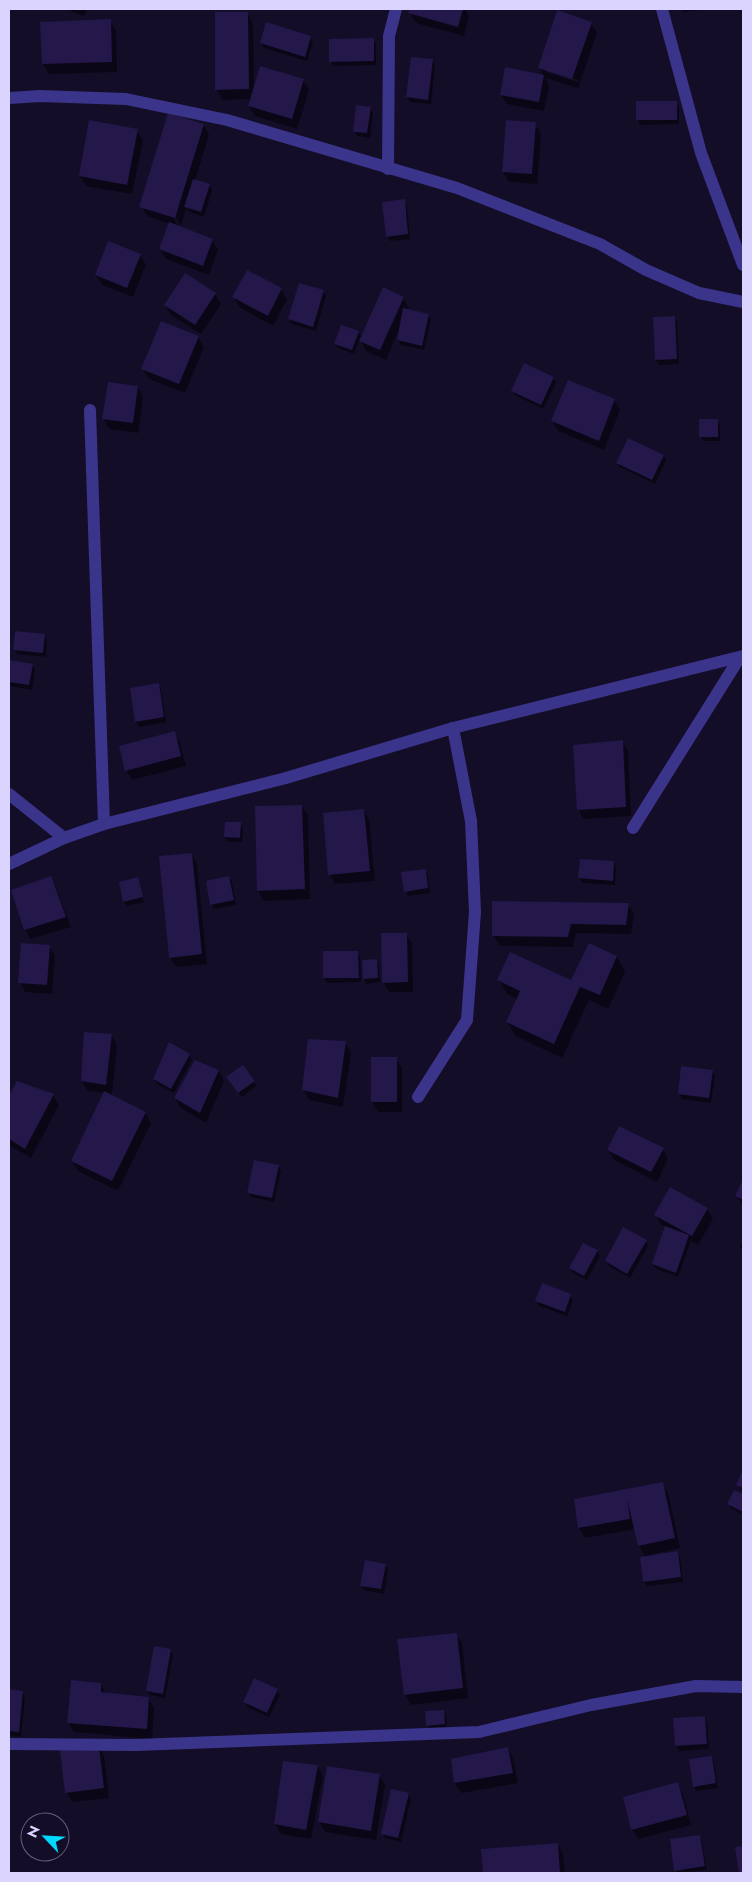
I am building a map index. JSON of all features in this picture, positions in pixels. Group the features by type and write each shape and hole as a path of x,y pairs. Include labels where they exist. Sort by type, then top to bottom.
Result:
{"street":[{"path":"388,169 389,36 396,9"},
{"path":"662,9 701,153 743,265"},
{"path":"9,98 40,96 126,99 227,120 457,188 600,244 646,270 699,293 743,302"},
{"path":"90,410 104,824"},
{"path":"9,864 64,838 104,824 286,778 453,728 742,656"},
{"path":"633,828 742,656"},
{"path":"418,1097 467,1020 475,912 471,822 453,728"},
{"path":"9,794 64,838"},
{"path":"9,1744 136,1745 479,1732 591,1705 696,1686 743,1688"}],"building":[{"path":"410,9 463,9 458,27 408,13"},
{"path":"557,10 592,22 572,79 538,68"},
{"path":"215,12 248,12 249,89 215,90"},
{"path":"111,19 112,62 42,64 40,22"},
{"path":"266,22 311,36 305,57 260,43"},
{"path":"374,38 374,61 329,62 329,39"},
{"path":"411,57 433,59 428,100 406,97"},
{"path":"260,66 304,79 292,119 248,106"},
{"path":"505,67 544,75 539,102 500,95"},
{"path":"636,101 677,101 677,120 636,120"},
{"path":"356,105 371,107 367,133 353,132"},
{"path":"168,113 204,124 175,218 139,207"},
{"path":"89,120 138,129 127,185 79,176"},
{"path":"506,120 536,122 532,174 502,172"},
{"path":"193,179 210,184 201,212 184,207"},
{"path":"405,199 408,234 386,237 382,202"},
{"path":"169,222 213,239 203,266 159,249"},
{"path":"108,241 141,254 127,288 95,275"},
{"path":"247,270 282,288 268,316 232,297"},
{"path":"185,273 216,293 195,325 164,305"},
{"path":"299,283 324,290 313,327 288,319"},
{"path":"383,287 404,297 380,350 359,341"},
{"path":"403,308 429,314 422,346 397,340"},
{"path":"675,316 677,359 655,360 653,317"},
{"path":"161,321 199,336 179,384 141,369"},
{"path":"341,325 359,331 352,350 334,344"},
{"path":"524,363 554,377 541,405 511,391"},
{"path":"568,380 615,399 599,441 551,421"},
{"path":"108,382 138,386 133,423 102,419"},
{"path":"699,419 718,419 718,437 699,437"},
{"path":"628,438 664,455 652,480 616,463"},
{"path":"15,631 45,634 43,653 13,650"},
{"path":"9,660 33,664 29,685 9,682"},
{"path":"159,683 164,717 135,722 130,688"},
{"path":"175,731 181,756 125,771 119,746"},
{"path":"623,740 626,807 577,810 573,745"},
{"path":"302,805 305,889 257,891 255,806"},
{"path":"364,809 370,871 328,875 323,813"},
{"path":"225,822 241,822 240,838 224,837"},
{"path":"192,853 202,954 169,958 159,856"},
{"path":"580,859 614,861 613,881 578,878"},
{"path":"426,869 428,888 404,892 401,872"},
{"path":"51,876 66,917 24,930 11,890"},
{"path":"229,876 234,900 210,905 206,881"},
{"path":"138,877 143,897 123,902 119,882"},
{"path":"492,901 629,903 626,925 571,924 568,937 492,936"},
{"path":"381,933 407,933 408,982 382,983"},
{"path":"21,943 50,945 47,985 18,983"},
{"path":"589,943 617,956 600,995 580,987 554,1044 506,1022 520,991 497,980 510,952 571,980"},
{"path":"323,951 358,951 359,978 323,978"},
{"path":"377,959 378,978 363,979 362,960"},
{"path":"84,1032 112,1034 106,1085 81,1081"},
{"path":"308,1039 346,1041 338,1098 302,1090"},
{"path":"169,1042 190,1054 171,1089 153,1079"},
{"path":"371,1057 397,1057 397,1102 371,1102"},
{"path":"195,1060 219,1070 200,1113 174,1098"},
{"path":"243,1065 255,1081 238,1093 226,1077"},
{"path":"681,1066 713,1070 709,1098 678,1094"},
{"path":"17,1081 54,1094 25,1149 9,1139 9,1096"},
{"path":"104,1091 146,1112 112,1181 71,1161"},
{"path":"619,1126 664,1148 651,1172 607,1150"},
{"path":"254,1160 279,1165 272,1198 247,1193"},
{"path":"743,1179 743,1200 735,1196"},
{"path":"670,1187 708,1208 692,1236 654,1215"},
{"path":"665,1226 689,1235 676,1273 652,1264"},
{"path":"623,1227 647,1240 627,1274 605,1261"},
{"path":"583,1243 598,1250 584,1276 569,1268"},
{"path":"542,1283 571,1294 565,1312 535,1301"},
{"path":"743,1470 743,1488 736,1485"},
{"path":"663,1482 675,1538 638,1546 627,1499 630,1519 578,1528 574,1499"},
{"path":"734,1490 743,1494 743,1512 727,1504"},
{"path":"678,1551 681,1577 643,1582 640,1557"},
{"path":"365,1560 386,1564 381,1589 360,1586"},
{"path":"457,1633 463,1688 404,1695 397,1639"},
{"path":"154,1646 171,1649 163,1694 146,1691"},
{"path":"254,1678 278,1689 267,1713 243,1702"},
{"path":"71,1680 101,1683 101,1692 149,1697 147,1729 67,1723"},
{"path":"9,1689 23,1691 19,1732 9,1731"},
{"path":"444,1710 445,1724 426,1726 425,1711"},
{"path":"705,1716 707,1744 675,1746 673,1718"},
{"path":"99,1746 104,1788 65,1793 60,1750"},
{"path":"508,1747 513,1773 454,1783 451,1759"},
{"path":"712,1756 716,1783 693,1787 689,1759"},
{"path":"283,1761 318,1765 306,1830 274,1824"},
{"path":"327,1766 380,1774 371,1831 318,1822"},
{"path":"678,1782 687,1815 631,1830 623,1797"},
{"path":"391,1789 409,1793 398,1838 381,1834"},
{"path":"700,1835 705,1866 674,1871 670,1839"},
{"path":"558,1843 560,1873 483,1873 481,1849"},
{"path":"743,1846 743,1873 739,1873 735,1847"}]}
